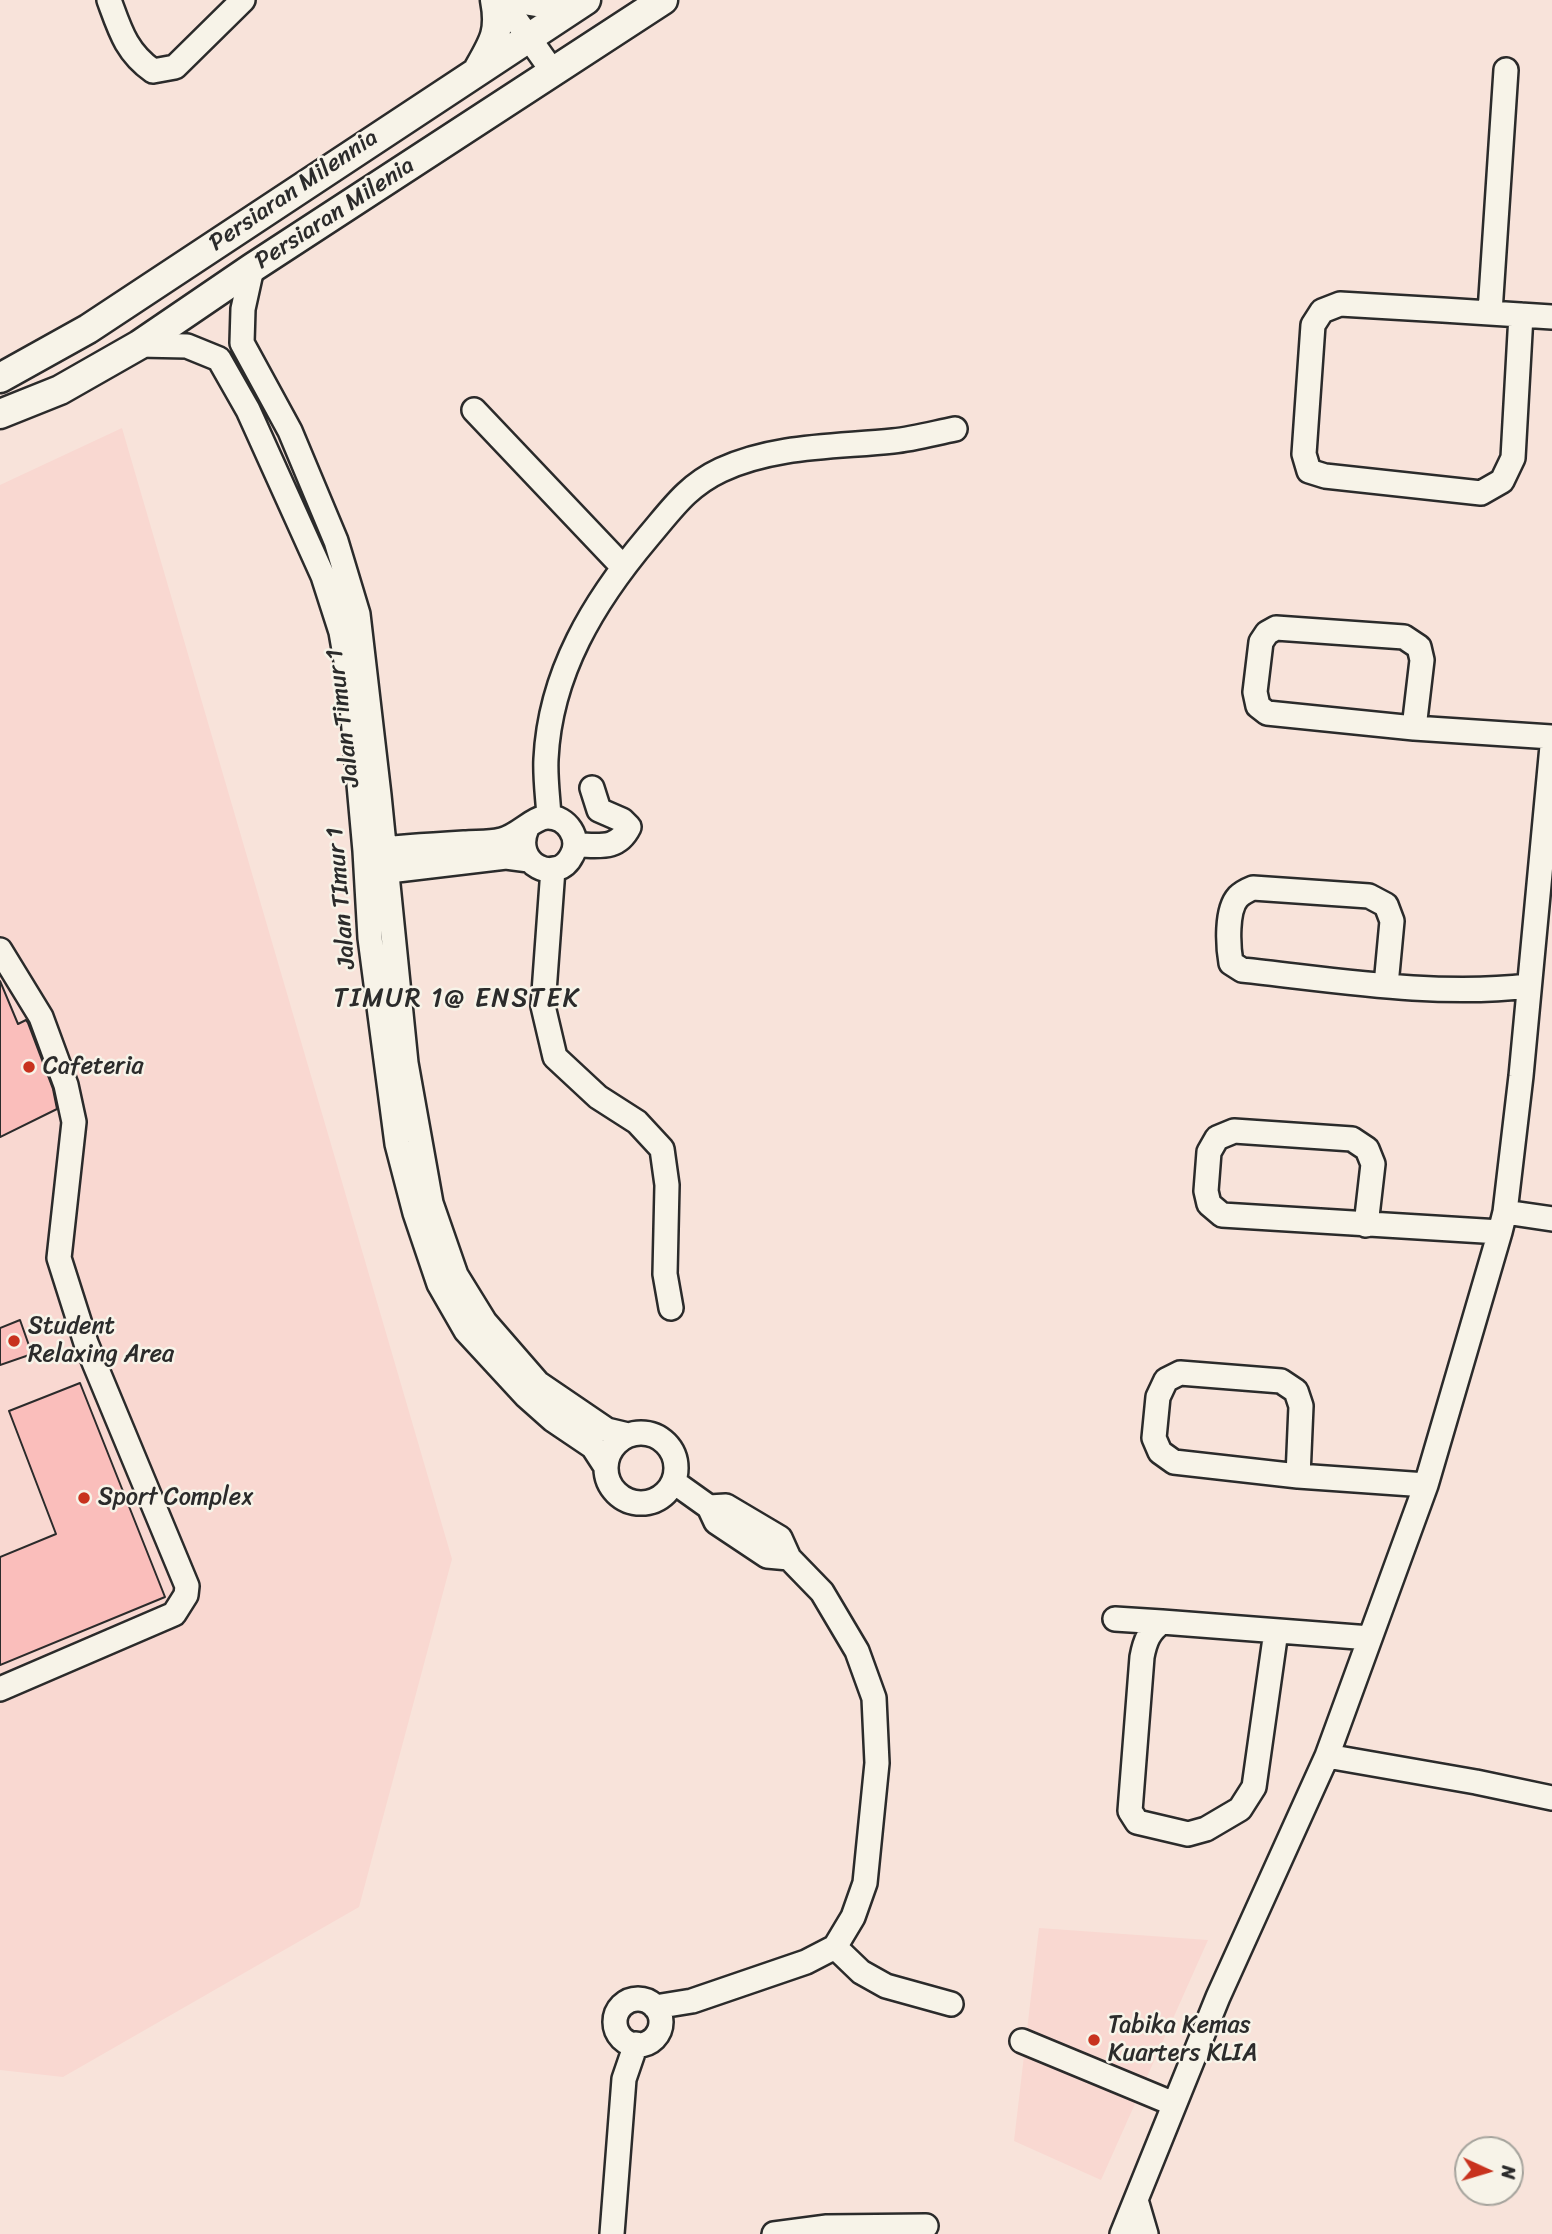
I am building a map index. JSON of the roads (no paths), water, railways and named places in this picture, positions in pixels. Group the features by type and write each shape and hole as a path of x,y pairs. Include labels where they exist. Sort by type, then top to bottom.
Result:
{"main road":[{"path":"477,70 496,38 498,17 495,0"},
{"path":"524,0 549,4 585,0"},
{"name":"Persiaran Milennia","path":"0,378 88,329 585,0"},
{"name":"Persiaran Milenia","path":"0,414 60,390 139,345 252,268 663,0"}],"street":[{"path":"109,0 120,30 136,59 153,71 175,67 243,0"},
{"path":"502,0 552,72"},
{"path":"1490,312 1506,70"},
{"name":"Jalan Timur 1","path":"252,268 243,309 242,343 290,431 336,541 358,614 375,861 431,1203 456,1275 485,1322 538,1383 607,1430 628,1435"},
{"path":"1521,315 1513,458 1502,481 1481,493 1310,471 1304,454 1313,325 1322,311 1340,304 1490,312 1552,317"},
{"name":"Jalan TImur 1","path":"139,345 187,346 219,359 248,410 323,576 341,632 375,861 370,938 397,1144 415,1213 439,1284 466,1331 526,1396 554,1420 593,1447 606,1467"},
{"path":"474,410 622,567"},
{"path":"549,817 546,759 558,686 572,647 622,567 690,488 723,469 789,450 896,441 956,429"},
{"path":"1414,728 1422,660 1419,647 1404,637 1276,628 1267,633 1261,642 1255,692 1258,705 1267,713 1414,728 1552,737"},
{"path":"1122,2234 1218,1997 1327,1755 1426,1485 1503,1222 1552,746"},
{"path":"575,845 612,845 625,836 629,827 622,820 599,810 592,788"},
{"path":"549,817 558,818 571,829 575,845 568,861 552,869 544,869 529,860 506,858 375,861 503,840 541,818 549,817"},
{"path":"527,828 523,845 529,860"},
{"path":"552,869 543,1006 555,1058 598,1097 637,1122 662,1149 667,1185 665,1274 671,1308"},
{"path":"1386,985 1392,921 1386,905 1369,896 1253,888 1239,896 1232,909 1228,947 1231,962 1242,971 1386,985 1490,990 1529,986"},
{"path":"0,950 41,1017 66,1085 74,1122 59,1258 86,1343 187,1586 186,1595 174,1614 0,1689"},
{"path":"1366,1225 1373,1164 1367,1149 1352,1139 1234,1131 1217,1138 1209,1152 1206,1191 1209,1204 1222,1215 1366,1225 1552,1219"},
{"path":"1298,1476 1301,1406 1296,1391 1281,1381 1180,1373 1166,1380 1158,1397 1154,1438 1160,1451 1174,1462 1298,1476 1426,1485"},
{"path":"639,1432 651,1433 670,1447 676,1459 677,1471 666,1494 654,1501 640,1504 615,1492 608,1481 606,1467 611,1449 618,1441 639,1432"},
{"path":"656,2007 692,2001 806,1962 835,1947 853,1917 865,1884 877,1763 874,1698 857,1651 822,1592 789,1558 767,1556 716,1522 709,1507 674,1482"},
{"path":"1115,1619 1370,1638"},
{"path":"1163,1622 1153,1629 1146,1640 1142,1657 1130,1811 1137,1822 1188,1834 1206,1829 1240,1809 1254,1787 1276,1631"},
{"path":"1327,1755 1552,1798"},
{"path":"835,1947 861,1972 886,1986 951,2004"},
{"path":"638,1999 648,2001 656,2007 661,2024 653,2039 636,2045 627,2042 620,2035 616,2016 628,2001 638,1999"},
{"path":"1022,2041 1174,2104"},
{"path":"612,2234 624,2079 636,2045"},
{"path":"1136,2200 1146,2234"},
{"path":"774,2234 926,2226"}],"place":[{"name":"Cafeteria","path":"29,1067"},
{"name":"Student Relaxing Area","path":"14,1341"},
{"name":"Sport Complex","path":"84,1498"},
{"name":"Tabika Kemas Kuarters KLIA","path":"1094,2040"}],"district":[{"name":"TIMUR 1@ ENSTEK","path":"457,999"}]}
